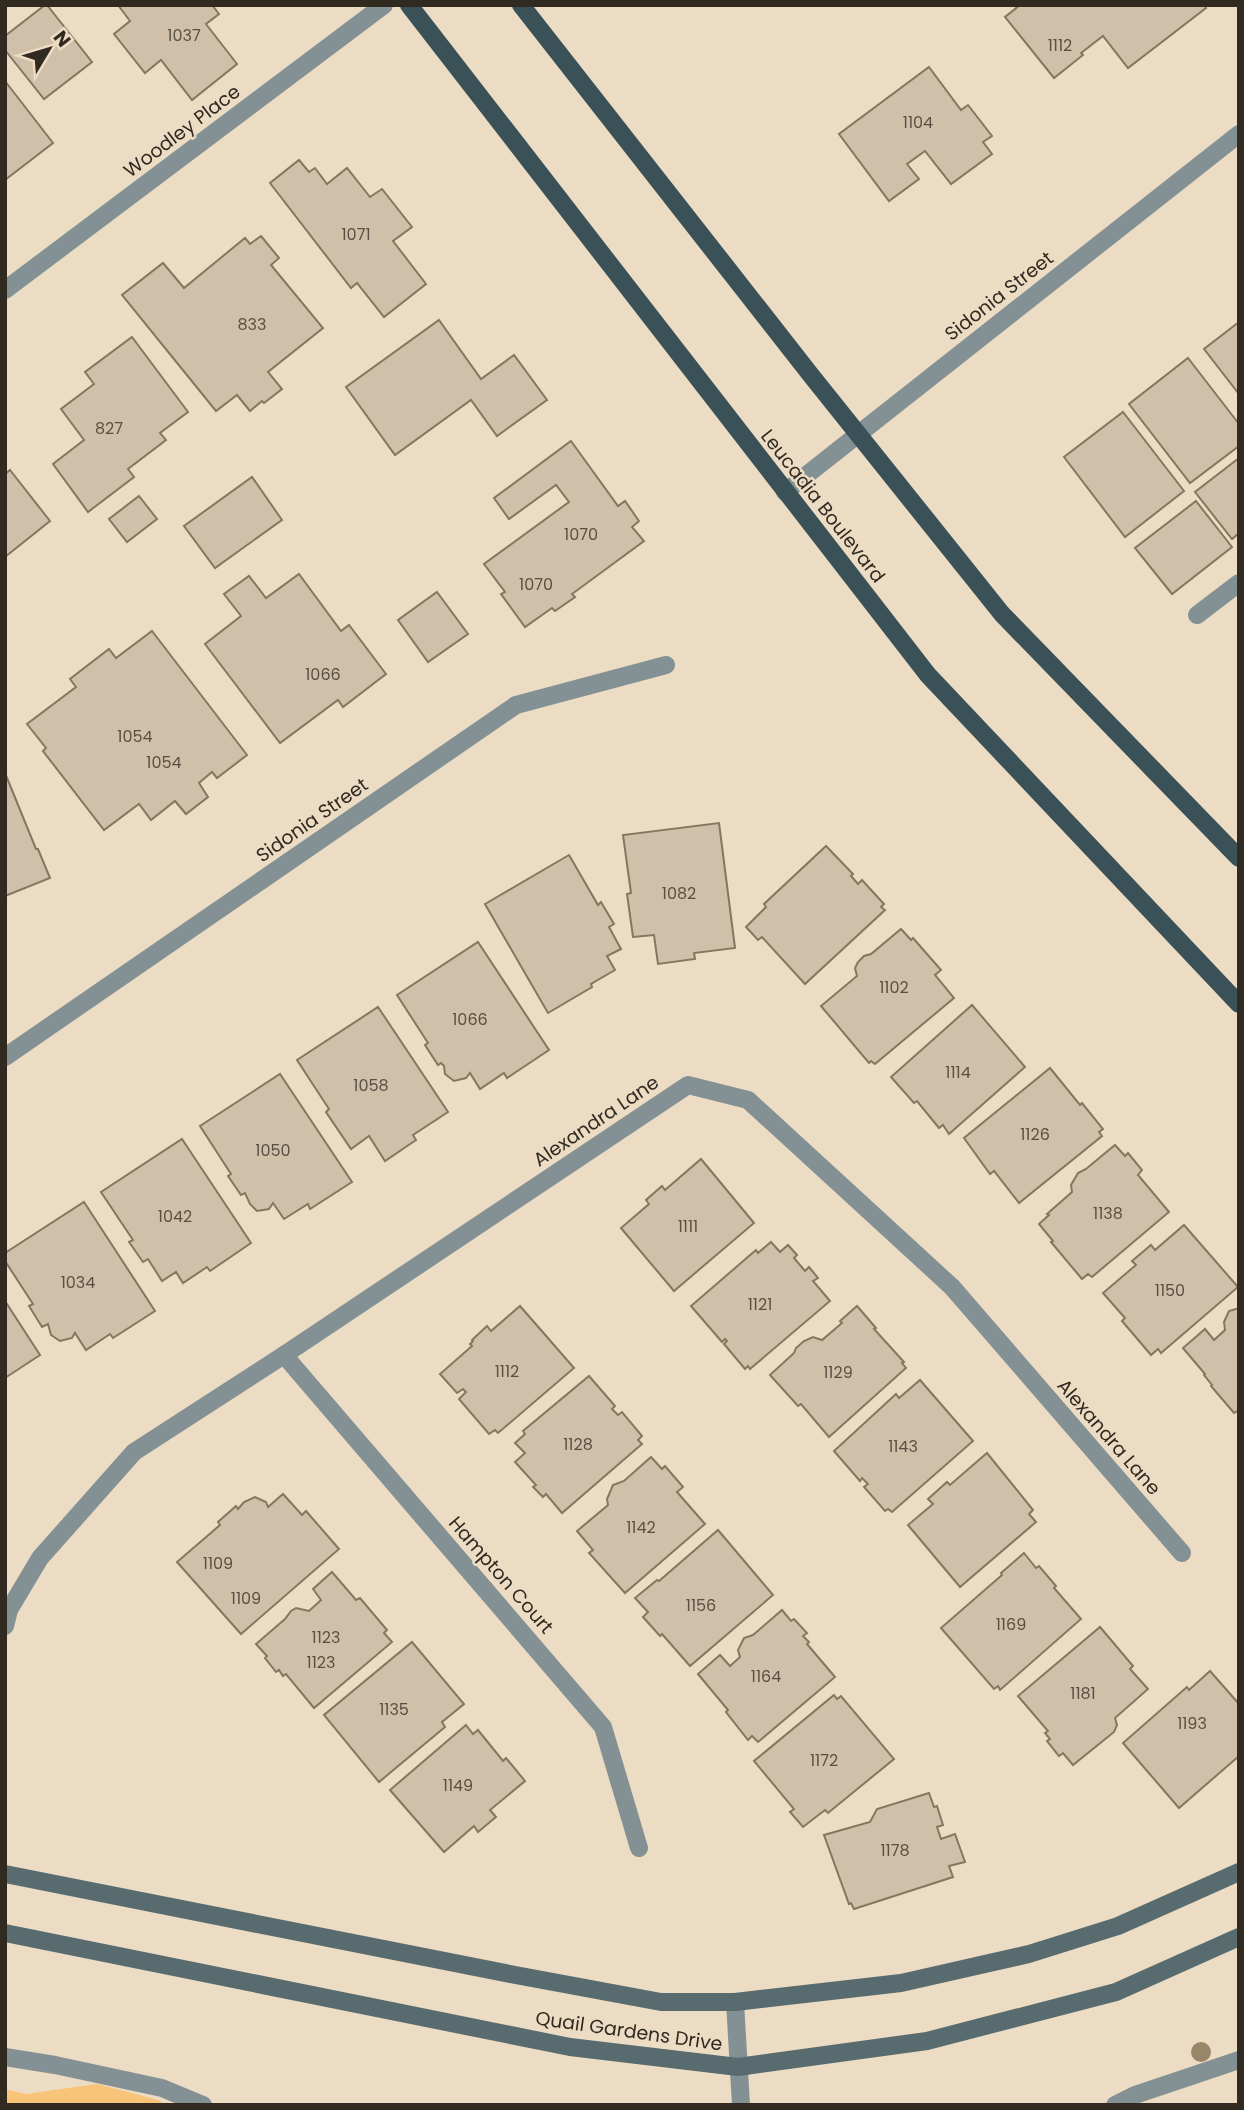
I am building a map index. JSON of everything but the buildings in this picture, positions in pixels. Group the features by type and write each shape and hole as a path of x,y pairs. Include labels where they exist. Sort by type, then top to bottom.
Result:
{"main road":[{"name":"Leucadia Boulevard","path":"409,5 928,675 1239,1004"},
{"path":"521,5 1002,614 1239,858"},
{"name":"Quail Gardens Drive","path":"5,1874 661,2002 735,2002 901,1983 1029,1954 1118,1926 1239,1872"},
{"name":"Quail Gardens Drive","path":"5,1933 570,2047 738,2067 928,2042 1116,1992 1239,1937"}],"street":[{"name":"Woodley Place","path":"5,290 384,5"},
{"name":"Sidonia Street","path":"785,492 1239,134"},
{"path":"1197,615 1239,583"},
{"name":"Sidonia Street","path":"5,1057 516,705 666,665"},
{"name":"Alexandra Lane","path":"7,1615 40,1558 134,1452 688,1085 748,1100 952,1287 1182,1553"},
{"name":"Hampton Court","path":"284,1355 603,1727 639,1848"},
{"path":"735,2002 741,2105"},
{"path":"5,2057 162,2088 203,2105"},
{"path":"1115,2105 1135,2095 1239,2060"}],"shaded area":[{"path":"97,2084 158,2100 165,2105 5,2105 5,2089 26,2094"}]}
